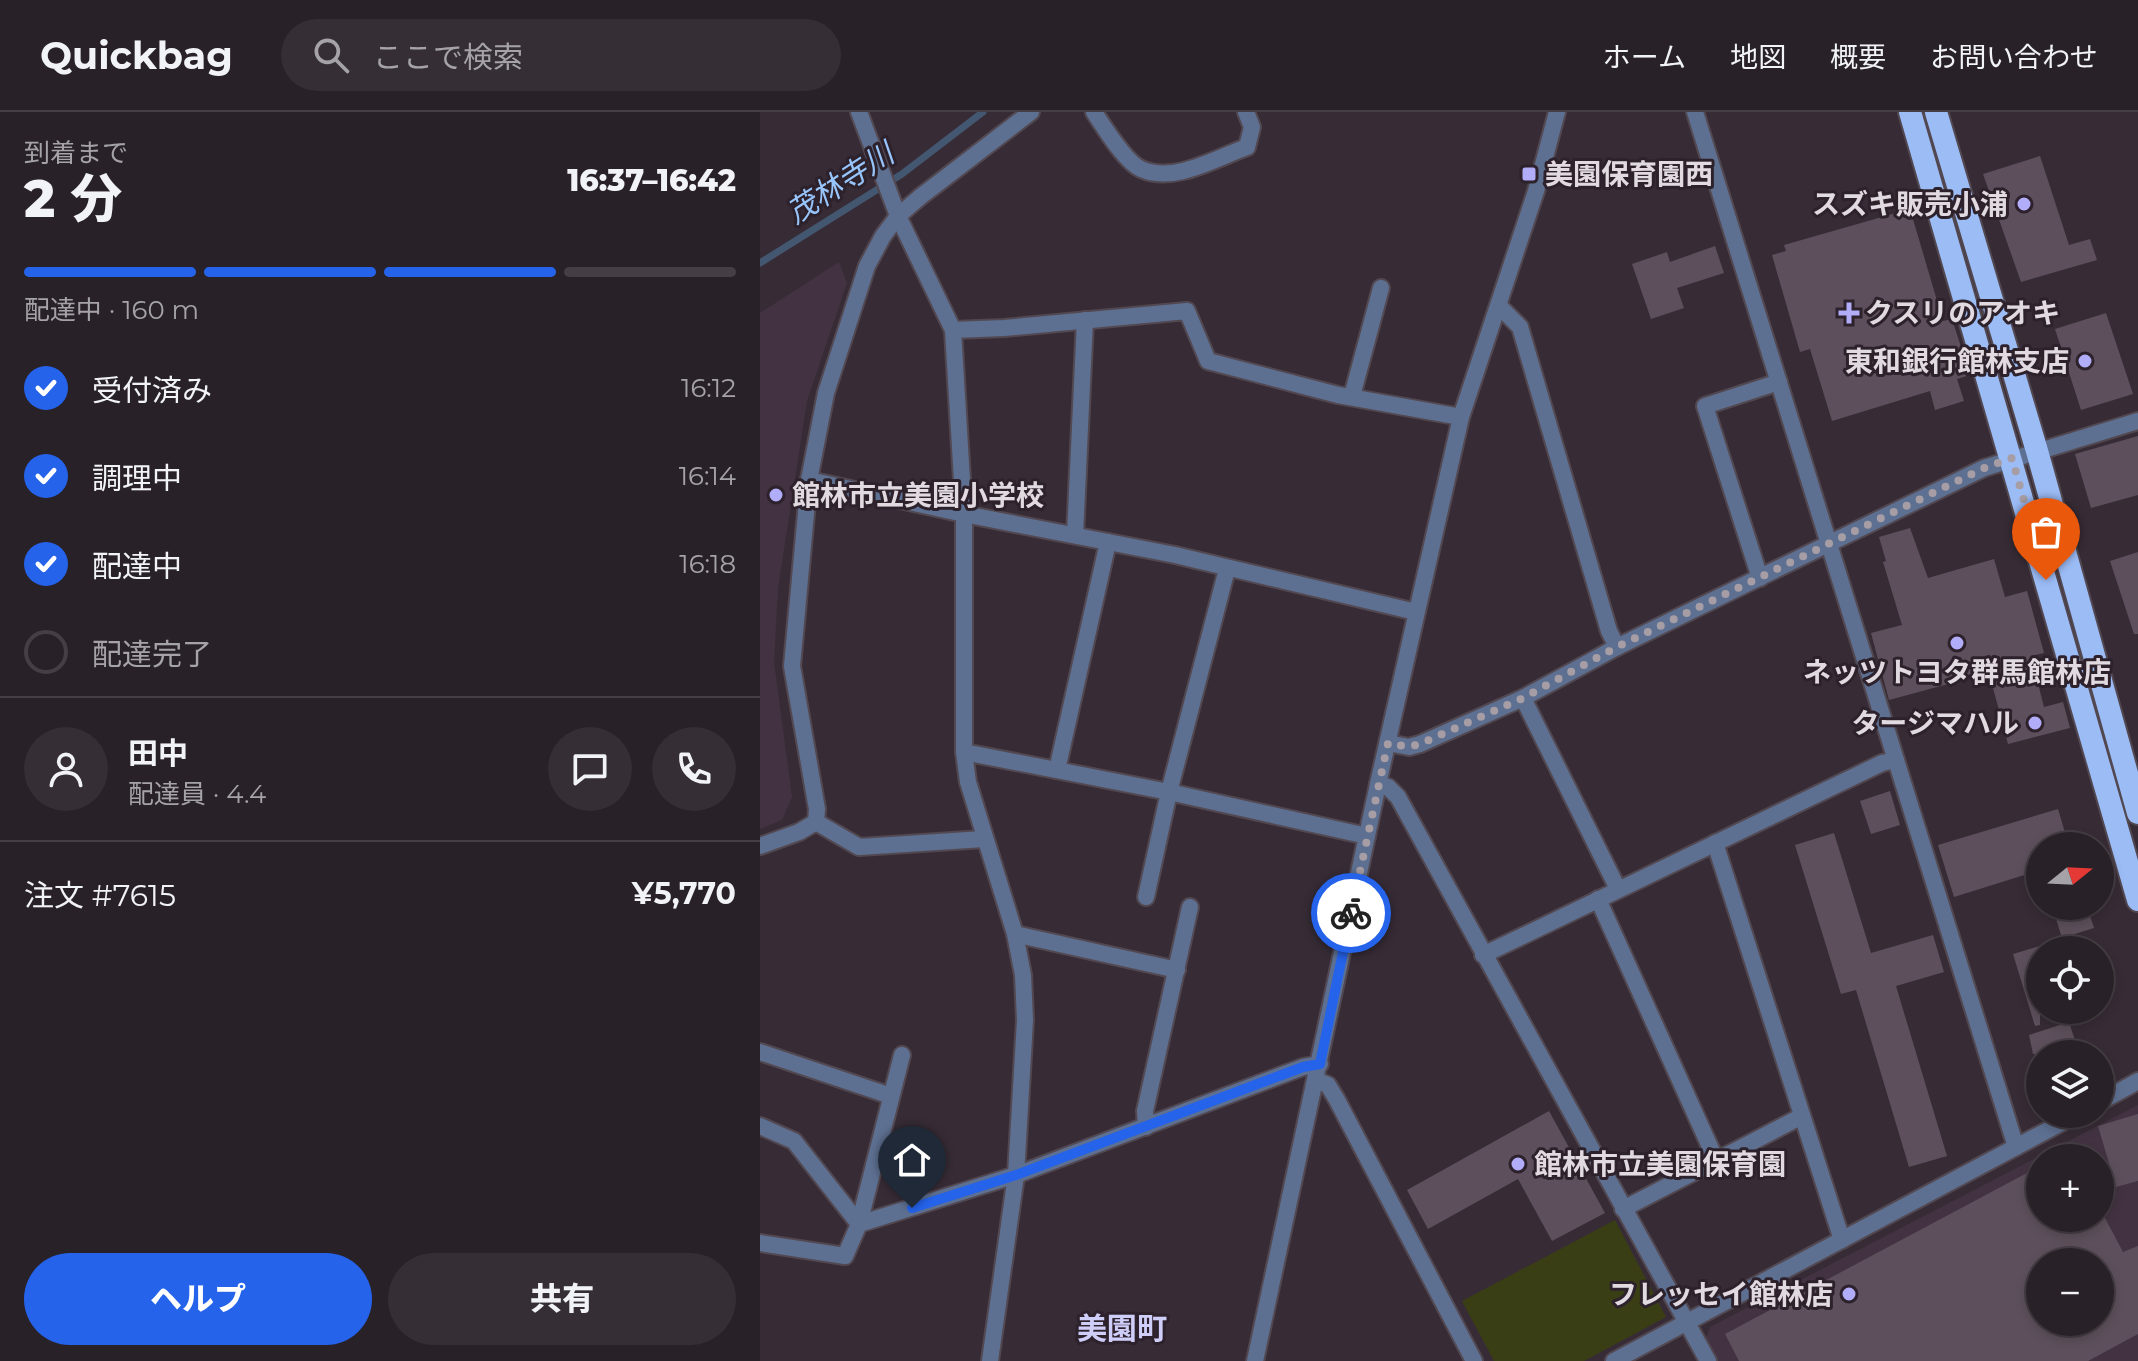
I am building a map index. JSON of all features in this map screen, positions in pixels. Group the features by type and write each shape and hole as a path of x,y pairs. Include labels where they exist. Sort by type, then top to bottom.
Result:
{"highway":[{"path":"1910,112 2138,900"},
{"path":"1936,112 2037,451 2138,813"}],"street":[{"path":"859,112 895,208 953,330 964,514 964,752 968,782 1015,934 1023,975 1025,1020 1016,1175 990,1361"},
{"path":"816,822 817,809 792,666 809,480 826,393 867,266 895,208 1031,112"},
{"path":"1094,112 1139,169 1176,173 1247,147 1252,127 1246,112"},
{"path":"1255,1361 1378,784 1461,417 1500,307 1557,112"},
{"path":"1695,112 2016,1147"},
{"path":"1352,396 1381,288"},
{"path":"1500,307 1520,327 1609,631 1617,647"},
{"path":"953,330 1187,311 1208,361 1352,396 1461,417"},
{"path":"1075,535 1085,320"},
{"path":"1760,578 1705,406 1779,382"},
{"path":"1388,743 1409,747 1420,744 1523,698 1617,647 1984,468 2138,421"},
{"path":"809,480 1175,555 1416,612"},
{"path":"1057,770 1108,542"},
{"path":"1146,897 1169,792 1227,569"},
{"path":"1523,698 1618,889"},
{"path":"964,752 1169,792 1367,836"},
{"path":"1483,955 1882,763 1896,760"},
{"path":"1378,784 1388,787 1398,797 1708,1361"},
{"path":"816,822 859,847 984,839"},
{"path":"760,846 799,832 816,822"},
{"path":"1715,843 1842,1240"},
{"path":"1598,899 1716,1160"},
{"path":"1146,1127 1145,1111 1190,907"},
{"path":"1015,934 1177,970"},
{"path":"760,1052 891,1096"},
{"path":"760,1243 845,1256 859,1224 902,1055"},
{"path":"859,1224 1016,1175 1303,1067 1318,1072 1337,1100 1474,1361"},
{"path":"2114,1094 2138,1081"},
{"path":"1623,1209 1802,1116"},
{"path":"760,1126 794,1141 859,1224"},
{"path":"1614,1361 2052,1128"}],"shaded area":[{"name":"館林市立美園小学校","path":"839,262 847,283 807,401 778,588 774,662 792,797 782,820 760,829 760,313"},
{"path":"2138,1105 2138,1361 1718,1361 1706,1338 1710,1327 2026,1163 2026,1232 2114,1232 2114,1144 2063,1144 2094,1128 2114,1128 2114,1117"}],"green space":[{"path":"1615,1220 1666,1317 1584,1361 1494,1361 1462,1301"}],"building":[{"name":"スズキ販売小浦","path":"2040,156 2069,245 2090,239 2097,260 2021,282 1983,174"},
{"path":"1910,209 1943,321 1952,319 1970,375 1957,379 1964,401 1935,410 1930,391 1832,421 1810,349 1800,352 1772,255 1786,251 1784,245"},
{"path":"1715,246 1724,273 1677,288 1684,308 1651,319 1632,264 1667,252 1670,262"},
{"name":"東和銀行館林支店","path":"2106,313 2133,394 2081,410 2055,329"},
{"path":"2138,436 2138,495 2091,508 2075,454"},
{"name":"ネッツトヨタ群馬館林店","path":"1910,528 1928,578 1994,559 2005,597 2027,591 2044,653 2031,656 2044,707 2063,702 2070,728 2008,744 1989,673 1889,700 1871,633 1902,625 1883,562 1886,561 1879,537"},
{"path":"2138,552 2138,634 2134,634 2110,561"},
{"path":"1890,791 1900,825 1871,834 1860,801"},
{"path":"2058,809 2065,832 2026,832 2026,874 1954,897 1938,845"},
{"path":"1834,833 1871,953 1933,935 1944,972 1896,986 1947,1156 1909,1167 1856,990 1841,994 1795,845"},
{"path":"2056,920 2091,920 2094,928 2061,936"},
{"path":"2026,950 2026,997 2013,954"},
{"path":"2070,1024 2075,1040 2030,1040 2029,1035"},
{"path":"1549,1111 1605,1213 1552,1241 1518,1179 1428,1229 1407,1190"},
{"path":"2138,1114 2138,1181 2116,1187 2114,1144 2103,1144 2099,1128 2114,1128 2114,1121"},
{"path":"2026,1173 2026,1232 2112,1232 2123,1252 2138,1246 2138,1334 2088,1361 1739,1361 1725,1334"}],"waterway":[{"name":"茂林寺川","path":"760,263 902,174 983,112"}],"way so far":[{"path":"1351,913 1388,743 1409,747 1420,744 1523,698 1698,607 1811,555 1984,468 2012,458 2046,580"}],"place":[{"name":"美園保育園西","path":"1529,174"},
{"name":"スズキ販売小浦","path":"2024,204"},
{"name":"クスリのアオキ","path":"1849,313"},
{"name":"東和銀行館林支店","path":"2085,361"},
{"name":"館林市立美園小学校","path":"776,495"},
{"name":"ネッツトヨタ群馬館林店","path":"1957,643"},
{"name":"タージマハル","path":"2035,723"},
{"name":"館林市立美園保育園","path":"1518,1164"},
{"name":"フレッセイ館林店","path":"1849,1294"}],"district":[{"name":"美園町","path":"1122,1328"}],"route":[{"path":"912,1208 1016,1175 1303,1067 1320,1064 1351,913"}]}
